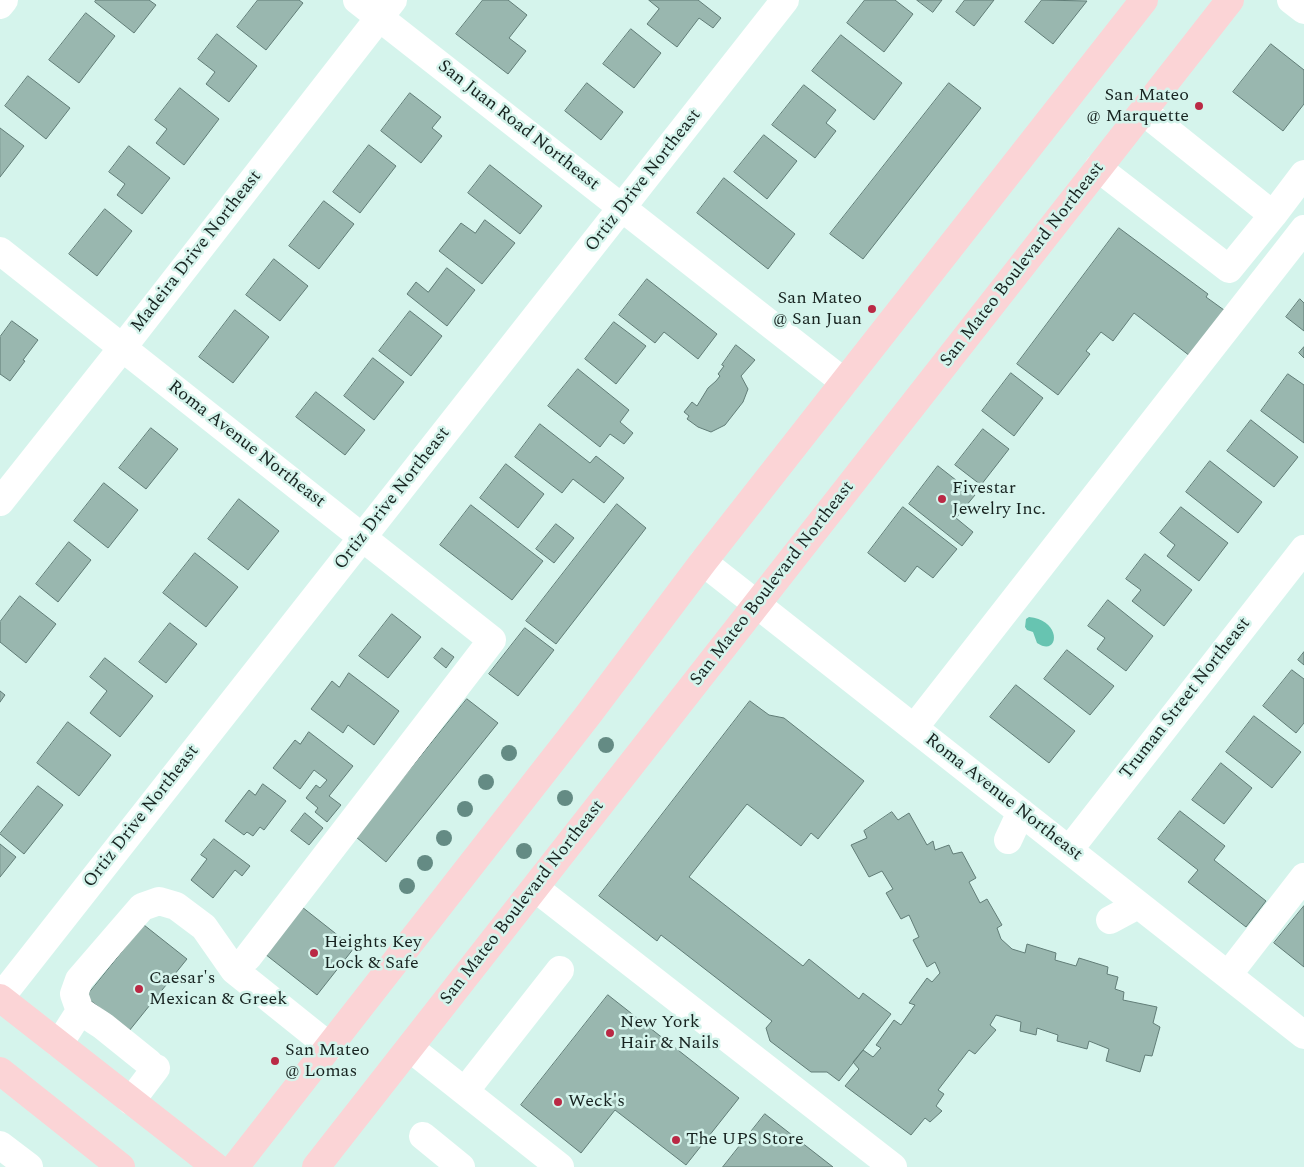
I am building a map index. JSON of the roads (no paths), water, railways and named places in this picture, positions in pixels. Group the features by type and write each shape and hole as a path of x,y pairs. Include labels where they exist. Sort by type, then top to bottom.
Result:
{"main road":[{"path":"235,1167 588,715 703,562 1144,0"},
{"name":"San Mateo Boulevard Northeast","path":"316,1167 1230,0"},
{"path":"0,998 216,1167"},
{"path":"0,1071 121,1167"}],"street":[{"path":"0,5 4,0"},
{"name":"San Juan Road Northeast","path":"357,0 386,9 623,208 844,382"},
{"name":"Ortiz Drive Northeast","path":"0,998 785,0"},
{"path":"1291,0 1304,10"},
{"name":"Madeira Drive Northeast","path":"0,502 386,9"},
{"path":"1143,111 1273,215"},
{"path":"1098,168 1229,269 1304,174"},
{"path":"914,728 1304,229"},
{"name":"Roma Avenue Northeast","path":"0,251 492,640 248,957"},
{"name":"Truman Street Northeast","path":"1069,850 1304,550"},
{"name":"Roma Avenue Northeast","path":"703,562 1304,1035"},
{"path":"1008,840 1021,812"},
{"path":"1228,975 1304,877"},
{"path":"535,888 893,1167"},
{"path":"131,1101 153,1066 103,1026 80,1011 74,994 79,980 142,907 159,902 176,906 204,926 234,970 330,1046"},
{"path":"1110,920 1138,905"},
{"path":"464,1091 560,970"},
{"path":"59,1044 80,1011"},
{"path":"410,1048 560,1167"},
{"path":"423,1136 461,1167"},
{"path":"0,1145 29,1167"}],"place":[{"name":"San Mateo @ Marquette","path":"1199,106"},
{"name":"San Mateo @ San Juan","path":"872,309"},
{"name":"Fivestar Jewelry Inc.","path":"942,499"},
{"name":"Heights Key Lock & Safe","path":"314,953"},
{"name":"Caesar's Mexican & Greek","path":"139,989"},
{"name":"New York Hair & Nails","path":"610,1033"},
{"name":"San Mateo @ Lomas","path":"275,1061"},
{"name":"Weck's","path":"558,1102"},
{"name":"The UPS Store","path":"676,1140"}]}
